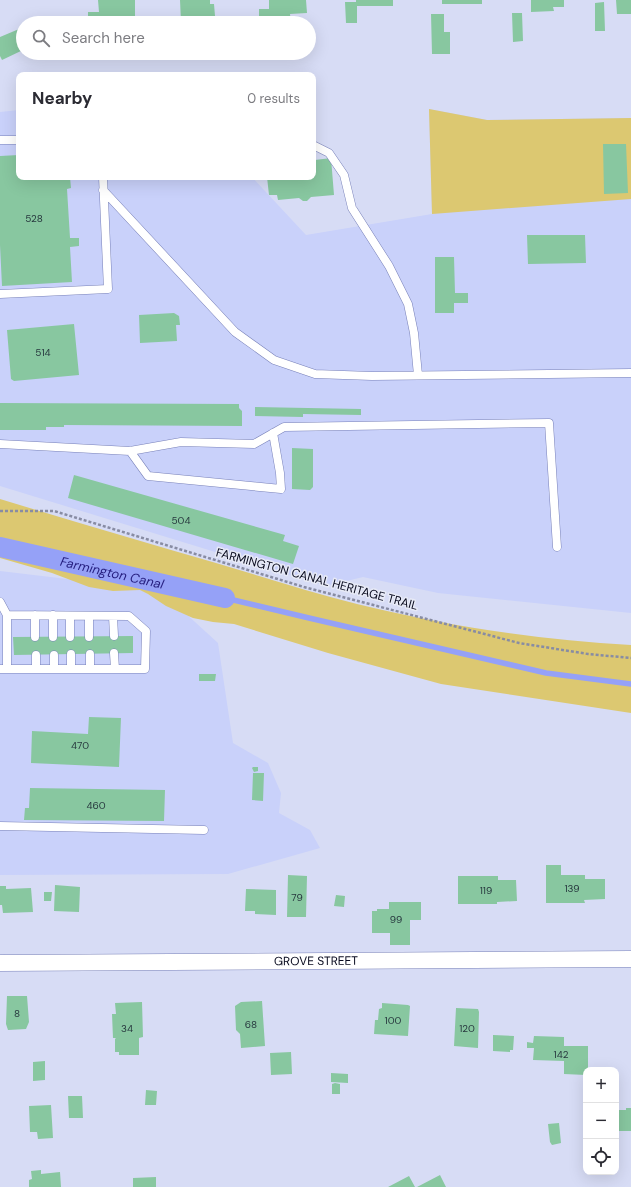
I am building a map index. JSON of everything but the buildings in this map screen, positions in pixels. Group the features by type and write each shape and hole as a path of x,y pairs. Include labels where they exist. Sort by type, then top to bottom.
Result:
{"street":[{"name":"GROVE STREET","path":"0,963 631,959"}],"lane":[{"path":"0,140 16,140"},
{"path":"316,146 329,153 344,175 352,208 389,266 408,304 414,333 418,375"},
{"path":"0,294 108,289 103,180"},
{"path":"103,190 235,332 274,360 315,374 418,375 631,373"},
{"path":"0,444 130,451 181,442 254,444 284,427 549,423 557,547"},
{"path":"130,451 148,476 281,489 280,473 273,433"},
{"path":"0,602 7,615 3,669 145,669 146,630 129,616 7,615"},
{"path":"35,615 35,637"},
{"path":"53,615 53,637"},
{"path":"70,616 70,637"},
{"path":"89,616 89,637"},
{"path":"113,616 114,636"},
{"path":"36,654 36,669"},
{"path":"54,654 54,669"},
{"path":"70,654 71,669"},
{"path":"90,654 90,669"},
{"path":"114,654 115,669"},
{"path":"0,826 204,830"}],"path":[{"name":"FARMINGTON CANAL HERITAGE TRAIL","path":"0,511 54,511 304,587 519,643 588,654 631,658"}],"shaded area":[{"path":"429,109 487,120 631,118 631,613 438,593 363,577 326,586 0,486 0,112 16,110 16,180 255,180 306,235 432,214"},
{"path":"429,109 487,120 631,118 631,199 432,214"},
{"path":"0,499 304,589 391,612 528,636 631,645 631,713 441,684 328,653 234,624 193,618 166,606 140,590 113,591 89,587 52,573 0,558"},
{"path":"0,571 160,590 218,643 233,743 268,763 281,793 279,813 310,830 320,848 228,874 0,875"}],"waterway":[{"name":"Farmington Canal","path":"0,547 225,598"},
{"path":"225,598 546,673 631,684"}]}
